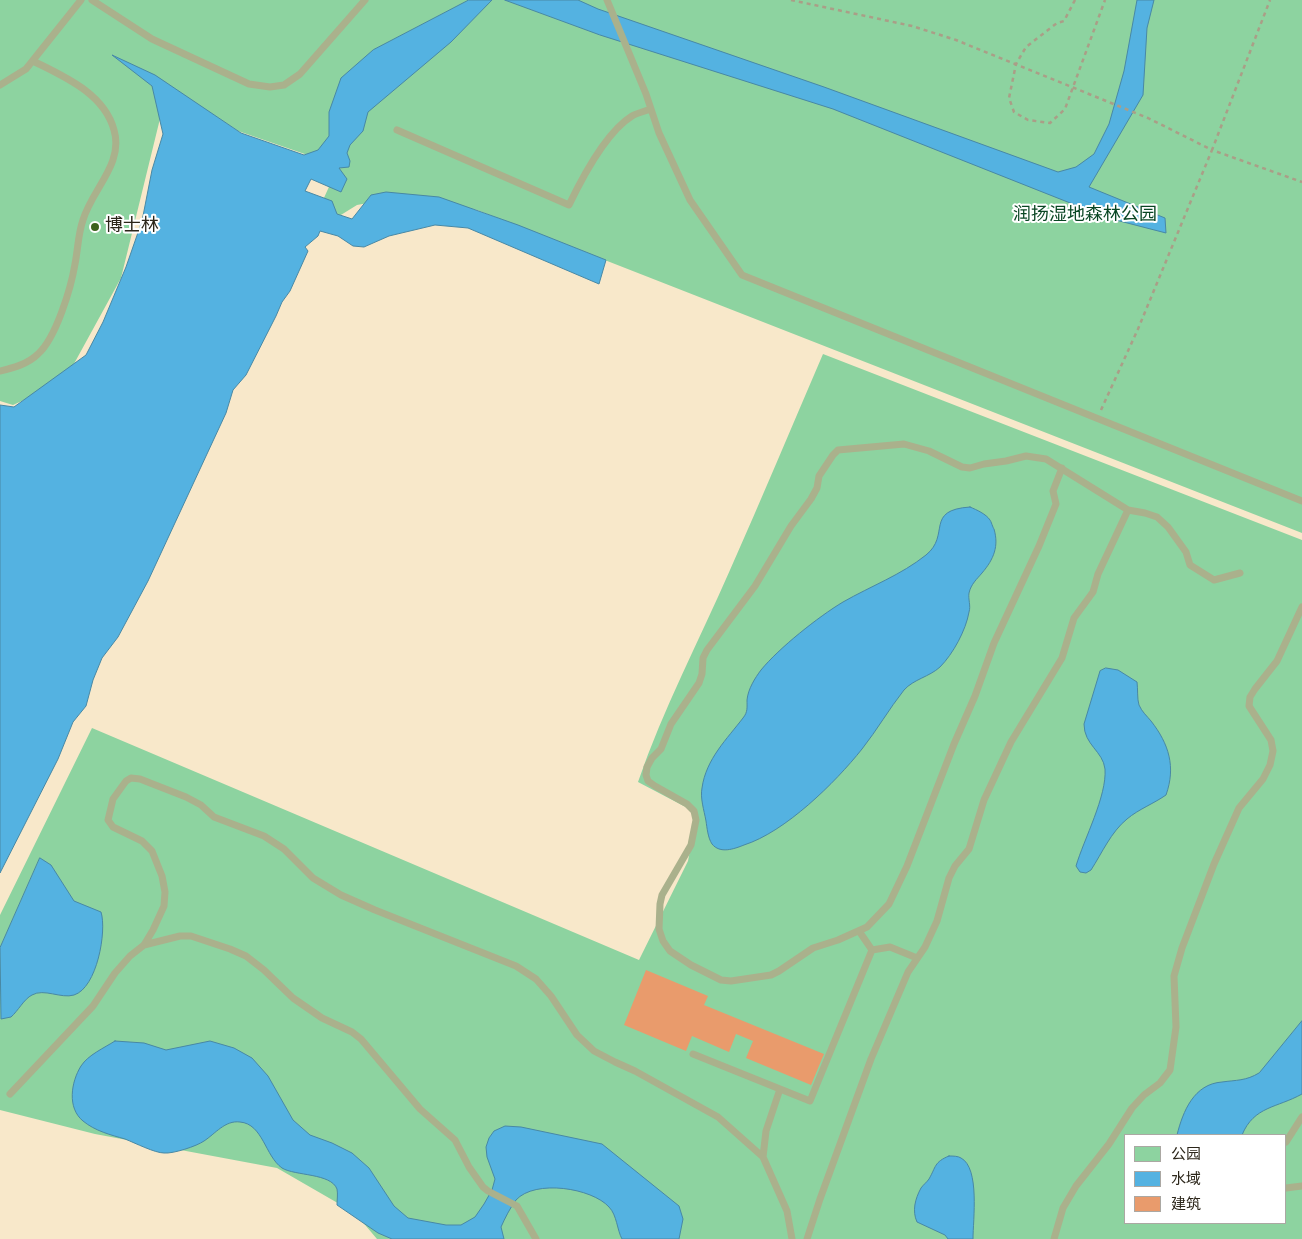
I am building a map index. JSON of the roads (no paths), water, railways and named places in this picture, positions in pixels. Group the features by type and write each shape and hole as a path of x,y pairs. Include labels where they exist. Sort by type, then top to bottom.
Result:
{"lane":[{"path":"0,85 26,69 82,0"},
{"path":"92,0 160,43 249,84 270,87 284,85 300,74 365,0"},
{"path":"607,0 659,133 690,200 742,275 1302,501"},
{"path":"0,371 30,360 39,354 46,343 68,296 83,219 90,201 113,164 116,149 115,130 108,116 95,100 81,87 33,60"},
{"path":"397,130 569,205 580,182 606,141 632,116 651,109"},
{"path":"1062,468 1053,490 1056,504 1039,546 994,642 975,696 954,744 907,866 889,904 878,917 860,931 813,948 771,975 731,981 721,980 708,975 670,951 663,941 659,929 660,904 666,886 691,845 696,820 694,811 687,804 648,781 646,775 647,767 652,758 661,749 671,724 699,683 702,674 703,658 707,650 754,586 791,526 812,499 820,476 838,450 854,447 904,444 929,450 962,467 970,468 1026,456 1046,459 1062,468 1128,510 1145,512 1157,518 1168,527 1186,552 1190,565 1201,573 1214,580 1240,574"},
{"path":"807,1239 871,1059 908,972 926,947 937,921 949,878 955,866 969,849 984,800 1011,742 1059,664 1074,618 1093,592 1098,574 1128,510"},
{"path":"1054,1239 1063,1208 1076,1186 1109,1144 1132,1108 1144,1095 1160,1083 1170,1070 1176,1027 1174,976 1182,948 1214,864 1240,808 1263,779 1270,765 1273,751 1271,740 1249,706 1250,697 1277,661 1302,607"},
{"path":"10,1094 93,1006 115,973 144,944 164,906 165,892 162,876 152,851 142,841 114,827 108,820 112,799 126,781 131,778 140,779 186,797 201,805 214,816 264,836 284,849 313,878 342,895 516,966 536,979 551,996 577,1036 594,1051 643,1075 718,1117 763,1158 787,1211 792,1239"},
{"path":"860,931 872,950"},
{"path":"144,944 180,936 191,936 230,949 246,956 264,970 293,998 322,1018 352,1032 376,1056 420,1110 455,1140 469,1167 488,1191 518,1206 536,1239"},
{"path":"872,950 890,947 917,958"},
{"path":"693,1054 810,1101 872,950"},
{"path":"763,1158 766,1131 780,1089"},
{"path":"1287,1140 1302,1117"},
{"path":"1287,1188 1302,1186"}],"water":[{"path":"469,0 492,0 451,42 368,112 363,131 350,145 347,153 350,161 349,167 339,168 347,179 341,192 311,179 305,191 332,201 337,214 352,219 371,195 386,192 439,197 518,225 606,260 599,284 468,228 435,225 389,236 364,247 353,246 338,236 320,231 318,236 305,247 308,251 290,291 282,302 246,375 233,390 226,413 148,581 118,637 102,658 93,680 86,706 73,722 58,759 0,873 0,405 14,407 86,355 103,322 126,267 142,221 152,170 163,134 152,86 112,55 155,75 241,133 304,155 318,150 329,136 329,112 341,78 373,50"},
{"path":"505,0 578,0 598,9 824,87 1058,172 1076,167 1094,154 1109,124 1124,71 1137,0 1154,0 1147,28 1143,95 1089,187 1165,218 1166,233 1108,218 833,109 600,35"},
{"path":"970,507 984,514 990,521 994,529 996,547 990,563 974,582 970,590 970,610 962,634 950,655 940,667 912,683 904,690 862,749 838,777 808,805 760,839 732,849 723,850 715,847 709,836 702,804 704,778 718,750 745,716 749,692 761,670 799,633 822,616 843,602 906,569 926,555 937,539 942,518 947,513 956,509"},
{"path":"1106,668 1118,670 1137,682 1139,705 1157,730 1166,747 1169,756 1170,775 1166,795 1136,812 1121,824 1111,836 1091,870 1086,873 1080,872 1076,866 1099,804 1105,780 1105,769 1101,757 1087,737 1084,724 1100,671"},
{"path":"40,858 51,865 74,901 101,912 103,932 98,958 89,982 82,990 69,996 37,993 26,999 11,1017 1,1019 0,948"},
{"path":"1302,1021 1302,1094 1260,1113 1247,1125 1242,1134 1177,1134 1186,1108 1197,1093 1212,1084 1245,1079 1259,1073"},
{"path":"115,1041 144,1043 166,1050 210,1041 234,1048 252,1058 268,1076 293,1120 310,1135 352,1153 369,1168 394,1206 408,1218 446,1225 461,1225 475,1217 492,1190 495,1179 487,1157 486,1147 489,1138 494,1131 505,1126 521,1127 602,1144 679,1206 683,1219 679,1239 622,1239 612,1210 601,1200 577,1191 549,1188 525,1193 516,1200 501,1227 504,1239 392,1239 378,1233 337,1205 337,1189 328,1180 282,1168 276,1163 259,1134 248,1124 240,1122 230,1123 196,1145 179,1151 160,1153 103,1132 83,1121 75,1109 72,1095 78,1072 88,1058"},
{"path":"949,1156 961,1158 971,1172 974,1195 973,1239 948,1239 945,1235 917,1222 915,1218 915,1205 921,1188 929,1179 938,1163"}],"place":[{"name":"博士林","path":"95,227"}],"park label":[{"name":"润扬湿地森林公园","path":"1085,216"}]}
